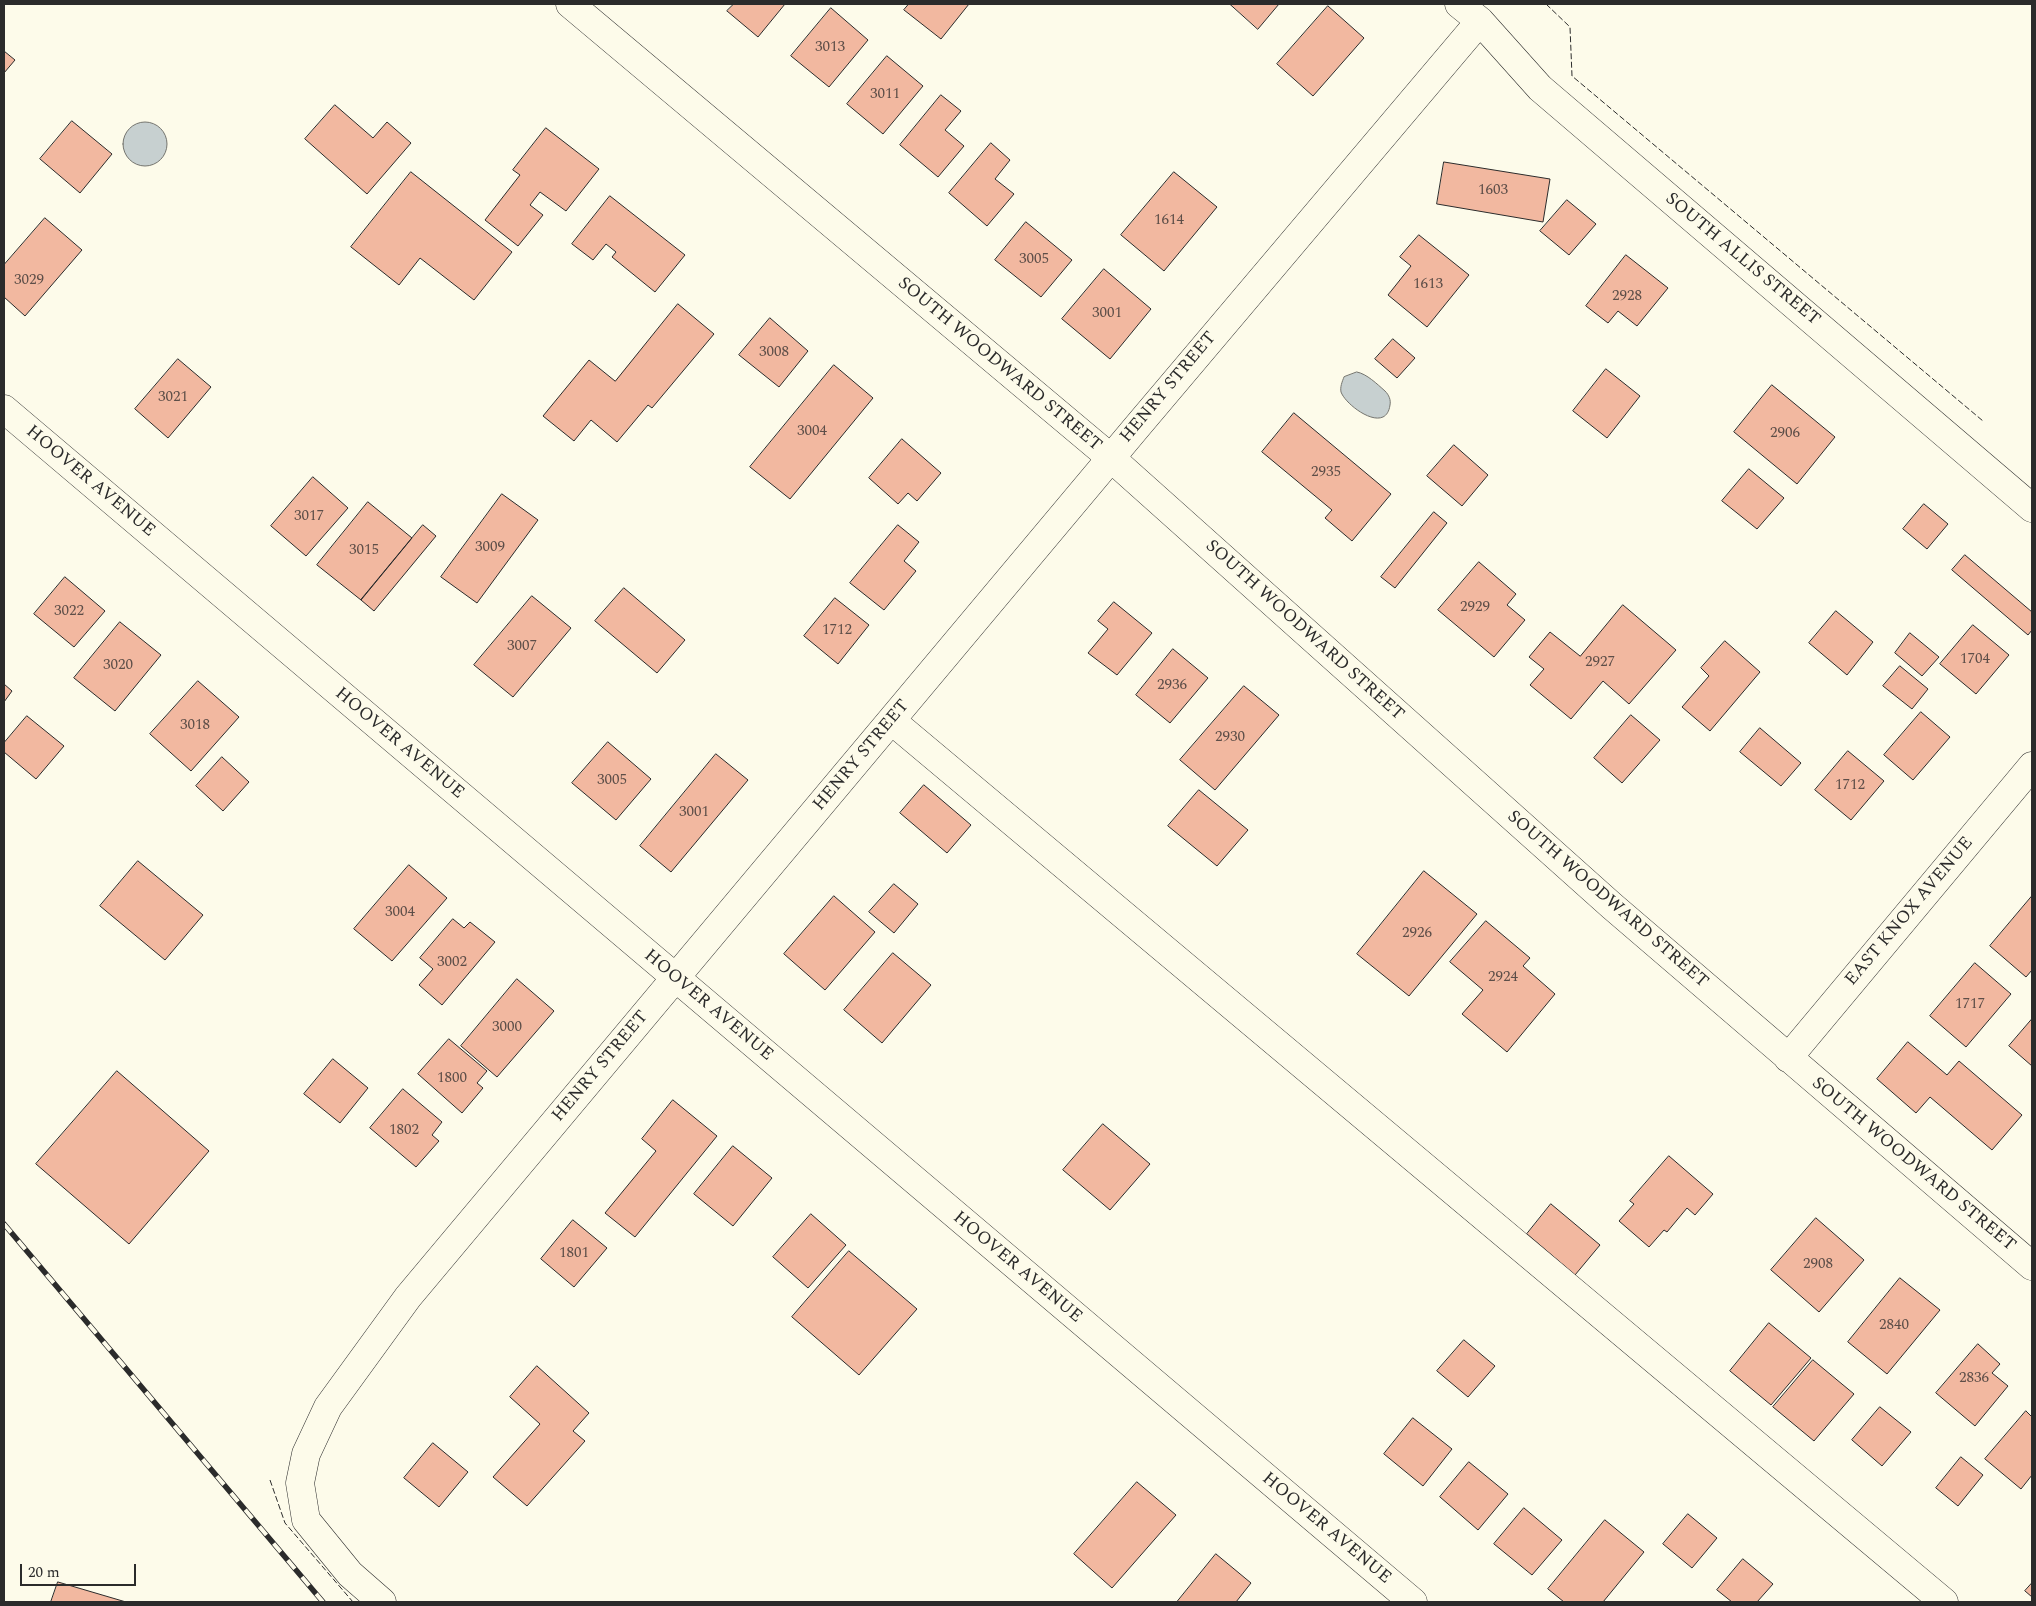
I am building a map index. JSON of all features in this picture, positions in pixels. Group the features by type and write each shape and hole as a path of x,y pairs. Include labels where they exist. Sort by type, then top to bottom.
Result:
{"street":[{"name":"SOUTH WOODWARD STREET","path":"570,4 1111,458 1604,899 2032,1266"},
{"name":"HENRY STREET","path":"382,1602 350,1574 306,1520 300,1484 306,1454 328,1407 408,1297 1111,458 1469,12"},
{"name":"SOUTH ALLIS STREET","path":"1469,12 1540,88 2032,508"},
{"name":"HOOVER AVENUE","path":"4,409 1413,1602"},
{"path":"892,721 1944,1602"},
{"name":"EAST KNOX AVENUE","path":"1788,1058 2032,766"}],"shaded area":[{"path":"145,122 157,126 163,132 167,144 163,156 157,162 145,166 133,162 127,156 123,144 127,132 133,126"},
{"path":"1357,372 1372,380 1389,396 1390,405 1387,414 1381,418 1366,415 1344,398 1341,386 1344,377"}],"building":[{"path":"734,4 785,4 758,37 727,11"},
{"path":"909,4 969,4 941,39 904,10"},
{"path":"1230,4 1279,4 1258,29"},
{"path":"1328,6 1364,38 1313,96 1277,64"},
{"path":"831,8 868,40 829,87 791,56"},
{"path":"4,51 15,60 4,73"},
{"path":"887,56 923,86 883,134 847,104"},
{"path":"941,95 961,111 945,130 964,146 938,177 900,145"},
{"path":"335,105 373,138 387,122 411,143 367,194 305,139"},
{"path":"72,121 112,154 80,193 40,159"},
{"path":"546,128 599,169 566,211 540,192 530,205 543,215 518,246 485,220 520,175 513,170"},
{"path":"991,143 1010,160 995,179 1014,194 987,226 949,193"},
{"path":"1444,162 1550,179 1543,222 1437,204"},
{"path":"411,172 512,252 474,300 420,258 399,285 351,247"},
{"path":"1174,172 1217,207 1164,271 1121,235"},
{"path":"610,196 685,255 655,292 612,257 616,252 606,244 593,260 572,244"},
{"path":"1567,200 1596,224 1569,255 1540,231"},
{"path":"45,218 82,250 25,316 4,297 4,265"},
{"path":"1026,222 1072,260 1041,297 995,260"},
{"path":"1419,235 1469,275 1427,327 1388,295 1411,266 1400,257"},
{"path":"1626,255 1668,288 1637,326 1618,311 1608,323 1586,306"},
{"path":"1104,269 1151,309 1110,359 1062,319"},
{"path":"678,304 714,334 652,408 648,405 617,442 591,420 574,441 543,416 589,360 615,381"},
{"path":"770,318 808,351 779,387 739,355"},
{"path":"1393,339 1415,358 1397,378 1375,359"},
{"path":"178,359 211,387 168,438 135,409"},
{"path":"834,365 873,398 790,499 750,467"},
{"path":"1606,369 1640,396 1607,438 1573,411"},
{"path":"1772,385 1835,437 1797,484 1734,432"},
{"path":"1294,413 1391,494 1352,541 1325,518 1332,510 1262,452"},
{"path":"902,439 941,473 917,501 908,493 898,504 869,478"},
{"path":"1454,445 1488,475 1462,506 1427,476"},
{"path":"1749,469 1784,498 1757,529 1722,501"},
{"path":"313,477 348,508 306,556 271,526"},
{"path":"502,494 538,520 477,603 441,577"},
{"path":"368,502 412,538 361,600 317,565"},
{"path":"1924,504 1948,524 1927,549 1903,529"},
{"path":"1434,512 1447,523 1395,588 1381,577"},
{"path":"423,525 436,536 374,611 361,600"},
{"path":"898,525 919,542 904,561 916,571 884,610 850,583"},
{"path":"1965,555 2032,612 2032,630 2028,635 1952,570"},
{"path":"1479,562 1516,594 1507,605 1525,620 1494,657 1438,610"},
{"path":"65,577 105,611 74,647 34,614"},
{"path":"624,588 685,640 657,673 595,621"},
{"path":"532,596 571,628 513,697 474,665"},
{"path":"835,598 869,625 838,664 804,636"},
{"path":"1114,602 1152,633 1117,675 1088,653 1108,629 1098,621"},
{"path":"1623,605 1676,650 1629,704 1603,681 1571,719 1530,685 1544,669 1529,657 1550,632 1580,656"},
{"path":"1836,611 1873,642 1847,675 1809,643"},
{"path":"120,622 161,655 115,711 74,678"},
{"path":"1973,625 2009,655 1976,694 1940,664"},
{"path":"1910,633 1939,657 1922,676 1895,653"},
{"path":"1725,641 1760,672 1710,731 1682,707 1709,676 1701,668"},
{"path":"1173,649 1208,678 1170,723 1136,695"},
{"path":"1900,666 1928,689 1912,709 1883,686"},
{"path":"198,681 239,717 191,771 150,734"},
{"path":"4,684 12,691 4,702"},
{"path":"1244,686 1279,715 1215,790 1180,760"},
{"path":"1921,712 1950,737 1913,780 1884,755"},
{"path":"1631,715 1660,740 1622,783 1594,758"},
{"path":"27,716 64,746 36,779 4,752 4,743"},
{"path":"1760,728 1801,763 1781,786 1740,752"},
{"path":"608,742 651,779 616,820 572,783"},
{"path":"1848,751 1884,781 1851,820 1815,790"},
{"path":"716,754 748,780 671,872 640,846"},
{"path":"222,757 249,782 223,811 196,786"},
{"path":"924,785 971,825 947,853 900,813"},
{"path":"1199,790 1248,830 1217,866 1168,826"},
{"path":"138,861 203,915 165,960 100,906"},
{"path":"409,865 447,898 392,961 354,929"},
{"path":"1424,871 1477,914 1409,996 1357,954"},
{"path":"894,884 918,904 894,933 869,912"},
{"path":"834,896 875,932 825,990 784,954"},
{"path":"2032,896 2032,970 2026,977 1990,946"},
{"path":"453,919 464,928 470,922 495,942 442,1005 419,985 433,969 420,958"},
{"path":"1486,921 1530,958 1523,966 1555,994 1507,1052 1462,1014 1483,990 1450,962"},
{"path":"893,953 931,985 882,1043 844,1010"},
{"path":"1975,963 2011,994 1966,1047 1930,1016"},
{"path":"517,979 554,1011 497,1077 461,1046"},
{"path":"2032,1019 2032,1066 2009,1046"},
{"path":"449,1039 487,1071 477,1083 483,1088 462,1113 418,1074"},
{"path":"1908,1042 1947,1075 1959,1061 2022,1115 1992,1150 1930,1097 1916,1113 1877,1079"},
{"path":"333,1059 368,1088 340,1123 304,1094"},
{"path":"117,1071 209,1151 129,1244 36,1164"},
{"path":"403,1089 442,1122 432,1135 439,1141 416,1167 370,1128"},
{"path":"673,1100 717,1136 635,1237 605,1213 656,1151 642,1139"},
{"path":"1103,1124 1150,1164 1110,1210 1063,1170"},
{"path":"733,1146 772,1178 733,1226 694,1194"},
{"path":"1669,1156 1713,1194 1695,1215 1687,1208 1667,1232 1664,1230 1649,1247 1619,1221 1634,1204 1630,1201"},
{"path":"1551,1204 1600,1245 1575,1275 1527,1234"},
{"path":"811,1214 846,1245 808,1288 773,1257"},
{"path":"1816,1218 1864,1260 1819,1312 1771,1270"},
{"path":"573,1220 607,1248 574,1287 541,1259"},
{"path":"849,1251 917,1309 859,1375 792,1317"},
{"path":"1900,1278 1940,1310 1887,1374 1848,1342"},
{"path":"1769,1323 1811,1358 1771,1405 1730,1371"},
{"path":"1464,1340 1495,1366 1468,1397 1437,1371"},
{"path":"1978,1344 2000,1364 1992,1373 2008,1386 1975,1426 1936,1393"},
{"path":"1813,1360 1854,1394 1814,1441 1773,1407"},
{"path":"537,1366 589,1413 573,1431 585,1441 527,1506 493,1477 540,1424 510,1397"},
{"path":"1880,1407 1911,1432 1882,1466 1852,1440"},
{"path":"2026,1411 2032,1417 2032,1475 2021,1489 1985,1459"},
{"path":"1413,1418 1452,1449 1423,1486 1384,1454"},
{"path":"433,1443 468,1472 439,1507 404,1478"},
{"path":"1961,1457 1983,1475 1958,1506 1936,1488"},
{"path":"1469,1462 1508,1494 1478,1530 1440,1497"},
{"path":"1137,1482 1176,1515 1112,1588 1074,1554"},
{"path":"1524,1508 1562,1540 1532,1575 1494,1544"},
{"path":"1688,1514 1717,1538 1692,1568 1663,1544"},
{"path":"1605,1520 1644,1552 1603,1602 1564,1602 1548,1589"},
{"path":"1216,1554 1251,1583 1236,1602 1177,1602"},
{"path":"1743,1559 1773,1584 1757,1602 1732,1602 1717,1590"},
{"path":"58,1582 126,1602 51,1602"},
{"path":"2032,1583 2032,1597 2025,1591"}],"railway":[{"path":"4,1224 323,1602"}],"fence":[{"path":"1546,4 1570,27 1572,76 1983,421"},
{"path":"270,1480 285,1523 353,1602"}]}
